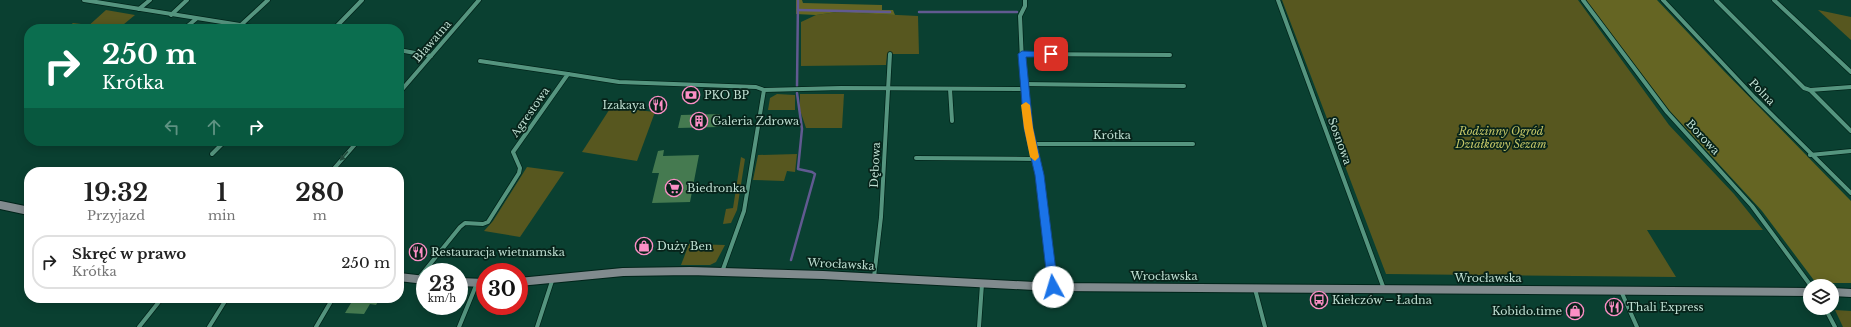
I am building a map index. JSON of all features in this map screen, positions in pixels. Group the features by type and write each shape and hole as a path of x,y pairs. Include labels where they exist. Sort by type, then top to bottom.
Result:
{"street":[{"path":"84,0 228,24"},
{"path":"139,9 150,0"},
{"path":"171,15 187,0"},
{"path":"243,24 268,0"},
{"path":"339,24 362,0"},
{"name":"Bławatna","path":"404,87 479,0"},
{"path":"1025,0 1025,6 1020,16 1023,87 1031,144 1046,220 1053,287"},
{"name":"Sosnowa","path":"1278,0 1384,289"},
{"name":"Borowa","path":"1583,0 1667,112 1748,200 1806,279"},
{"name":"Polna","path":"1663,0 1708,50 1810,155 1851,193"},
{"path":"1716,0 1804,88 1810,90 1851,87"},
{"path":"1774,0 1851,72"},
{"path":"190,24 196,19"},
{"path":"404,51 431,56"},
{"name":"Dębowa","path":"874,277 881,217 890,54"},
{"path":"1022,54 1170,55"},
{"name":"Agrestowa","path":"480,61 619,82 756,87 764,90 888,88"},
{"name":"Agrestowa","path":"434,263 465,223 483,224 488,222 519,173 520,168 513,152 568,74"},
{"path":"888,88 950,89 1184,86"},
{"path":"950,89 952,121"},
{"path":"722,272 744,212 764,90"},
{"path":"1810,90 1851,131"},
{"name":"Krótka","path":"1031,144 1193,144"},
{"path":"212,154 219,146"},
{"path":"335,167 354,146"},
{"path":"1810,155 1851,152"},
{"path":"916,158 1035,159"},
{"path":"1,207 24,210"},
{"name":"Wrocławska","path":"528,281 655,271 874,277 1053,287 1803,292"},
{"path":"404,278 416,279"},
{"path":"537,327 553,278"},
{"path":"978,327 982,284"},
{"path":"1254,288 1265,327"},
{"path":"1621,290 1638,327"},
{"path":"1839,292 1851,293"},
{"path":"459,327 476,293"},
{"path":"139,327 158,303"},
{"path":"209,327 224,303"},
{"path":"316,327 330,303"},
{"path":"1829,315 1835,327"}],"green space":[{"name":"Rodzinny Ogród Działkowy Sezam","path":"1282,0 1578,0 1669,125 1734,194 1763,230 1647,230 1676,277 1386,274"},
{"path":"106,10 135,15 124,24 90,24"},
{"path":"1818,10 1851,17 1851,40"},
{"path":"837,12 918,16 919,54 887,54 886,65 801,66 801,22 816,15"},
{"path":"777,94 795,95 795,110 768,110 770,98"},
{"path":"800,94 844,94 842,128 806,128 800,110"},
{"path":"611,107 655,112 637,161 582,152"},
{"path":"797,154 795,172 787,171 784,181 753,180 758,155"},
{"path":"741,157 745,159 737,210 731,223 723,224 726,209 733,208"},
{"path":"527,167 564,172 520,237 484,231 493,221"},
{"path":"689,244 725,245 716,262 710,265 681,265"},
{"path":"1839,310 1851,311 1851,327 1843,327 1837,315 1839,315"}],"shaded area":[{"path":"796,0 802,0 803,3 882,5 882,10 893,10 895,15 837,12 816,15 796,14"},
{"path":"1586,0 1657,0 1851,201 1851,283 1839,283 1839,279 1813,279 1762,211 1669,110"}],"building":[{"name":"Galeria Zdrowa","path":"720,114 718,127 678,128 681,115"},
{"name":"Biedronka","path":"664,150 663,156 699,155 690,202 652,203 659,173 652,173 658,151"},
{"path":"351,303 377,303 376,305 370,304 364,314 345,313"}],"waterway":[{"path":"797,86 798,0"},
{"path":"798,10 890,12"},
{"path":"919,12 1017,12"},
{"path":"791,260 815,174 798,169 802,129 797,93"}],"slow traffic":[{"path":"1026,105 1028,128 1035,157"}],"place":[{"name":"PKO BP","path":"691,95"},
{"name":"Izakaya","path":"658,105"},
{"name":"Galeria Zdrowa","path":"699,121"},
{"name":"Biedronka","path":"674,188"},
{"name":"Duży Ben","path":"644,246"},
{"name":"Restauracja wietnamska","path":"418,252"},
{"name":"Kiełczów – Ładna","path":"1319,300"},
{"name":"Thali Express","path":"1614,307"},
{"name":"Kobido.time","path":"1575,311"}],"route":[{"path":"1051,54 1022,54 1023,84 1028,128 1039,175 1046,220 1053,287"}]}
